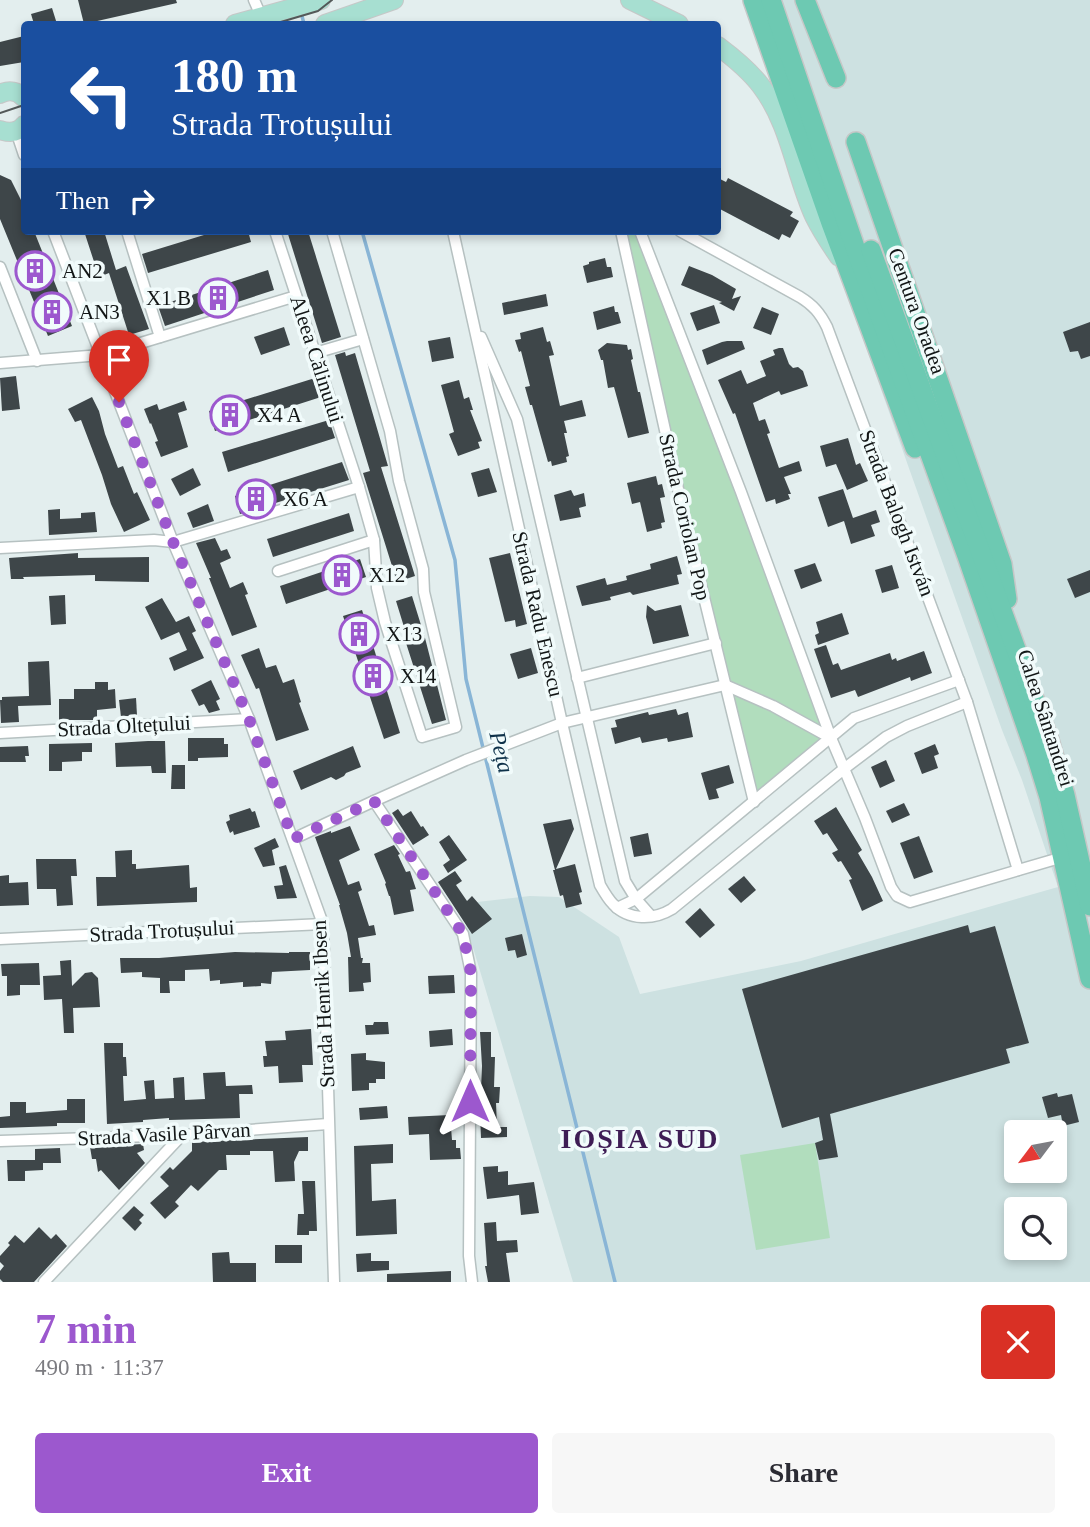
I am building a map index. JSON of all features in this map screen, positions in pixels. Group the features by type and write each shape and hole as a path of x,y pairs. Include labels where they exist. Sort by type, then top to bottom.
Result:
{"highway":[{"path":"753,0 912,443 967,556"},
{"name":"Centura Oradea","path":"771,0 791,43 1013,639"},
{"name":"Centura Oradea","path":"779,0 856,250 967,556"},
{"path":"805,0 836,78"},
{"path":"856,142 1002,564 1013,639"},
{"name":"Calea Sântandrei","path":"967,556 1049,797 1078,860 1090,979"},
{"name":"Calea Sântandrei","path":"1013,639 1065,794 1090,906"}],"main road":[{"path":"340,21 364,16 394,0"},
{"path":"630,0 673,21"},
{"path":"241,21 264,9 318,1"},
{"path":"721,48 745,68 767,95 783,127 814,215 829,243 848,269"},
{"path":"0,94 12,91 21,94"}],"street":[{"path":"9,130 21,150"},
{"name":"Strada Henrik Ibsen","path":"55,235 173,542 249,719 323,924 334,1282"},
{"path":"128,235 160,337"},
{"name":"Aleea Călinului","path":"276,235 359,487 374,540 377,588 385,622 422,737 456,727 425,592 419,551 399,481 390,431 363,339"},
{"path":"315,353 363,339 333,235"},
{"name":"Strada Radu Enescu","path":"454,235 600,885 613,904"},
{"name":"Strada Coriolan Pop","path":"622,235 682,507 754,802"},
{"path":"642,235 741,492 831,738 897,896 910,902 1018,870 1078,860"},
{"name":"Strada Balogh István","path":"687,235 800,297 813,305 821,315 967,702 1018,870"},
{"path":"0,267 37,361"},
{"path":"0,363 101,355 296,296"},
{"name":"Strada Radu Enescu","path":"471,316 517,419 625,881 637,895"},
{"path":"0,548 154,540 173,542 359,487"},
{"path":"278,571 374,540"},
{"path":"577,678 716,643"},
{"path":"613,904 637,895 854,718 959,680"},
{"path":"293,839 466,760 562,723 725,685 773,706 831,738"},
{"path":"613,904 627,915 660,916 886,737 967,702"},
{"name":"Strada Oltețului","path":"0,733 249,719"},
{"path":"374,801 463,934 471,973 472,1282"},
{"path":"637,895 651,916"},
{"name":"Strada Trotușului","path":"0,939 323,924"},
{"name":"Strada Vasile Pârvan","path":"0,1141 182,1135 328,1124"},
{"path":"44,1282 182,1135"}],"shaded area":[{"path":"745,0 1090,0 1090,1282 573,1282 460,904 530,896 559,897 619,937 640,994 801,961 1058,887 743,1"}],"green space":[{"path":"622,235 642,235 831,738 754,802"},
{"path":"815,1143 830,1238 756,1250 740,1155"}],"building":[{"path":"78,0 176,0 177,3 97,21 83,21"},
{"path":"52,8 56,21 33,21 31,14"},
{"path":"21,37 21,62 0,66 0,42"},
{"path":"0,175 11,180 21,200 21,235 36,235 72,326 48,336 0,219"},
{"path":"728,178 793,212 790,216 799,221 790,238 782,234 779,240 721,210 721,180 726,182"},
{"path":"85,235 105,235 116,270 126,266 149,329 129,335 109,273 99,277"},
{"path":"204,235 249,235 251,242 148,273 142,254"},
{"path":"288,235 309,235 341,337 322,343"},
{"path":"605,258 613,277 587,283 583,266"},
{"path":"689,266 736,289 732,299 741,296 734,311 719,303 722,302 681,285"},
{"path":"268,270 274,290 165,326 158,306"},
{"path":"546,294 548,306 504,315 502,303"},
{"path":"714,305 720,323 697,331 690,313"},
{"path":"614,306 621,323 597,330 593,312"},
{"path":"762,307 779,314 771,335 753,328"},
{"path":"1090,322 1090,356 1081,359 1078,351 1070,352 1063,332"},
{"path":"284,327 290,345 261,355 254,337"},
{"path":"543,327 554,355 549,356 560,406 582,400 586,416 564,421 569,456 566,457 567,462 552,466 551,461 548,462 530,405 525,387 530,386 521,351 519,352 515,340 521,339 520,333"},
{"path":"450,337 454,358 432,362 428,341"},
{"path":"727,341 742,341 745,349 707,365 702,350"},
{"path":"607,343 627,345 628,350 631,349 631,360 649,433 628,438 614,387 608,388 603,360 598,350"},
{"path":"783,348 793,368 798,367 803,371 808,386 781,395 779,391 753,403 759,421 765,419 770,433 767,434 779,468 799,461 802,471 784,477 791,494 788,494 790,499 776,504 775,499 766,502 735,413 733,414 718,380 741,370 747,384 766,376 760,361 775,355 773,350"},
{"path":"345,352 346,356 355,353 388,466 381,467 415,576 397,582 363,473 370,471 335,355"},
{"path":"16,376 20,409 2,411 0,378"},
{"path":"315,378 321,397 215,431 209,411"},
{"path":"459,380 464,399 469,397 473,410 470,410 482,441 478,442 480,448 458,456 449,434 454,432 441,385"},
{"path":"92,397 118,468 123,466 134,494 137,492 150,520 124,532 111,504 81,420 75,422 68,409"},
{"path":"184,401 187,410 178,413 188,447 161,457 155,442 158,441 144,409 157,404 159,410"},
{"path":"329,420 335,438 228,472 222,452"},
{"path":"848,438 856,465 860,463 868,481 847,490 836,464 826,467 820,446"},
{"path":"342,462 349,480 240,514 235,496"},
{"path":"193,468 201,485 180,496 171,479"},
{"path":"489,468 497,492 478,497 471,473"},
{"path":"656,476 658,485 662,484 665,497 660,498 665,522 661,523 662,528 647,532 640,502 632,504 627,483"},
{"path":"843,489 853,518 876,510 880,522 871,525 875,536 851,544 844,521 828,527 818,497"},
{"path":"571,490 574,496 584,493 586,506 579,508 581,517 560,521 554,495"},
{"path":"208,504 214,521 193,528 187,513"},
{"path":"60,509 60,519 81,518 81,513 95,512 97,532 49,535 48,510"},
{"path":"349,513 354,531 273,557 267,539"},
{"path":"215,538 221,551 227,549 231,558 220,563 230,588 243,582 257,627 232,636 196,543"},
{"path":"78,553 78,558 149,557 149,582 95,581 95,575 11,579 9,558"},
{"path":"510,553 527,624 516,627 515,620 505,622 489,558"},
{"path":"677,556 682,574 677,575 679,584 633,595 630,592 610,597 611,600 582,606 576,586 605,578 607,585 627,580 626,576 651,569 650,564"},
{"path":"360,559 366,577 286,604 280,586"},
{"path":"815,563 822,581 801,589 794,570"},
{"path":"892,565 899,588 882,593 875,570"},
{"path":"1090,570 1090,592 1075,598 1067,579"},
{"path":"65,595 66,624 51,625 49,596"},
{"path":"412,596 446,720 432,724 406,643 409,643 396,601"},
{"path":"162,598 176,622 189,616 196,631 192,633 204,658 174,671 169,658 187,650 179,632 161,640 145,607"},
{"path":"647,605 655,611 681,605 689,636 653,644 646,617"},
{"path":"362,610 400,733 384,739 343,616"},
{"path":"842,613 849,634 818,645 815,635 819,633 816,622"},
{"path":"826,645 833,665 838,663 841,670 890,653 892,660 896,658 897,661 924,651 932,673 911,681 910,677 858,697 855,690 831,698 814,649"},
{"path":"259,648 266,668 276,665 283,683 294,679 309,730 276,741 259,688 256,689 241,655"},
{"path":"531,648 538,673 518,679 510,654"},
{"path":"49,661 51,705 18,706 19,722 1,723 2,697 29,696 28,662"},
{"path":"211,680 220,699 216,701 220,710 209,713 204,704 199,706 191,690"},
{"path":"95,682 108,682 108,690 115,689 116,708 97,710 97,720 59,720 59,699 74,699 74,689 95,689"},
{"path":"136,698 137,715 121,717 119,700"},
{"path":"676,709 678,715 688,712 693,737 642,743 640,737 615,744 611,728 617,727 615,720"},
{"path":"188,738 224,738 224,744 228,744 228,757 188,761"},
{"path":"165,741 166,773 152,773 151,766 116,767 115,743"},
{"path":"92,743 92,752 82,752 82,761 62,762 62,771 49,771 49,744"},
{"path":"935,744 939,754 934,756 938,768 922,774 914,753"},
{"path":"28,746 29,756 25,756 26,762 0,762 0,747"},
{"path":"353,746 361,767 336,780 331,777 301,790 293,771"},
{"path":"886,760 895,781 880,788 871,767"},
{"path":"172,765 185,765 185,789 171,789"},
{"path":"729,765 734,783 716,789 719,798 709,800 701,773"},
{"path":"904,803 910,815 892,823 886,811"},
{"path":"836,807 862,850 858,853 883,901 862,911 849,880 852,879 841,861 838,862 832,853 838,850 827,833 823,835 814,821"},
{"path":"250,808 252,812 255,811 260,827 234,835 233,831 230,833 226,822 230,820 229,815"},
{"path":"398,809 403,816 411,811 429,835 413,845 392,813"},
{"path":"571,819 574,829 556,869 575,864 582,904 566,908 563,895 560,896 543,824"},
{"path":"350,826 360,850 339,860 348,885 359,881 362,890 358,892 369,926 374,925 376,935 358,938 362,963 370,963 371,982 363,983 364,991 349,992 348,957 351,957 347,933 340,905 315,837"},
{"path":"648,833 652,854 634,857 630,837"},
{"path":"449,835 467,860 448,873 443,865 450,860 439,842"},
{"path":"919,836 933,872 914,879 900,843"},
{"path":"275,838 279,847 272,850 275,865 263,867 254,848"},
{"path":"394,845 406,872 410,871 416,889 410,890 414,911 394,915 386,883 374,854"},
{"path":"132,850 132,864 136,864 136,869 189,865 190,888 197,887 197,902 97,906 96,877 116,877 115,851"},
{"path":"36,859 76,859 77,876 71,876 73,905 57,906 56,889 37,889"},
{"path":"286,865 297,898 277,899 274,886 283,885 279,867"},
{"path":"455,871 462,881 456,885 467,901 472,896 492,919 472,934 438,882"},
{"path":"9,875 9,883 28,882 29,905 0,906 0,876"},
{"path":"744,876 756,890 741,903 728,889"},
{"path":"700,908 715,925 700,938 685,922"},
{"path":"968,925 970,933 995,926 1029,1043 1006,1049 1010,1063 830,1114 838,1157 819,1160 815,1143 823,1140 819,1117 782,1128 742,989"},
{"path":"522,934 527,955 517,958 515,950 508,951 505,938"},
{"path":"235,952 310,952 310,970 272,972 271,984 243,987 243,982 220,984 220,980 210,981 209,969 185,970 185,981 169,981 170,993 160,993 160,978 142,977 142,972 121,973 120,958"},
{"path":"71,960 72,986 85,973 92,972 98,978 100,1007 73,1008 74,1033 64,1033 62,999 44,1000 43,976 61,975 60,961"},
{"path":"39,963 40,985 20,985 20,995 7,996 7,976 2,976 1,964"},
{"path":"454,975 455,993 429,994 428,976"},
{"path":"374,1022 388,1022 389,1034 366,1035 365,1025 373,1025"},
{"path":"311,1029 313,1065 302,1065 303,1082 279,1083 278,1066 264,1067 263,1056 267,1056 265,1041 286,1040 285,1031"},
{"path":"452,1029 453,1045 430,1047 429,1031"},
{"path":"480,1032 491,1032 491,1057 495,1057 494,1087 500,1087 499,1103 496,1103 497,1127 507,1127 507,1137 481,1138"},
{"path":"104,1043 123,1043 127,1076 123,1076 124,1101 146,1099 144,1081 154,1080 155,1099 174,1098 173,1078 184,1077 185,1100 205,1099 203,1073 225,1072 226,1086 252,1085 253,1094 239,1094 240,1118 169,1118 107,1124"},
{"path":"366,1053 366,1060 385,1062 385,1079 376,1079 376,1083 369,1083 369,1090 352,1091 351,1054"},
{"path":"1057,1093 1058,1097 1072,1094 1079,1122 1068,1125 1068,1120 1062,1120 1061,1115 1048,1118 1042,1097"},
{"path":"67,1099 85,1099 85,1123 0,1128 0,1117 10,1116 10,1102 26,1102 26,1113 67,1110"},
{"path":"387,1106 388,1118 360,1120 359,1108"},
{"path":"450,1115 452,1140 456,1140 456,1148 460,1148 461,1159 430,1160 429,1134 409,1135 408,1117"},
{"path":"308,1137 308,1151 299,1151 294,1162 295,1181 275,1182 273,1151 250,1151 250,1155 226,1155 227,1170 219,1170 198,1191 191,1185 175,1202 179,1206 165,1219 150,1203 169,1186 160,1177 170,1167 173,1170 192,1151 192,1142"},
{"path":"143,1144 144,1150 137,1153 145,1163 119,1190 101,1170 98,1172 96,1159 92,1159 90,1147"},
{"path":"393,1144 393,1163 371,1164 372,1201 396,1199 397,1234 356,1236 354,1146"},
{"path":"60,1148 61,1163 43,1163 43,1170 25,1171 25,1181 8,1181 7,1160 35,1160 35,1149"},
{"path":"498,1166 498,1172 508,1171 508,1185 534,1182 539,1213 521,1215 519,1195 487,1199 483,1167"},
{"path":"302,1181 315,1181 317,1231 309,1231 309,1235 297,1235 298,1214 304,1214"},
{"path":"134,1206 144,1215 139,1220 142,1223 135,1231 122,1218"},
{"path":"496,1222 497,1241 517,1240 518,1252 506,1253 510,1282 488,1282 484,1223"},
{"path":"39,1227 51,1239 56,1234 67,1246 34,1282 3,1282 0,1279 0,1271 4,1266 0,1262 0,1256 10,1245 8,1243 15,1235 24,1243"},
{"path":"275,1245 302,1245 302,1263 275,1263"},
{"path":"229,1252 230,1263 256,1263 256,1282 213,1282 212,1253"},
{"path":"371,1253 371,1261 389,1261 389,1270 357,1272 356,1254"},
{"path":"451,1271 451,1282 387,1282 387,1274"}],"waterway":[{"name":"Peța","path":"301,12 303,21"},
{"name":"Peța","path":"363,235 455,560 466,679 615,1282"}],"tram line":[{"path":"284,21 318,11 332,0"},
{"path":"0,113 21,106"}],"place":[{"name":"AN2","path":"35,271"},
{"name":"X1 B","path":"218,298"},
{"name":"AN3","path":"52,312"},
{"name":"X4 A","path":"230,415"},
{"name":"X6 A","path":"256,499"},
{"name":"X12","path":"342,575"},
{"name":"X13","path":"359,634"},
{"name":"X14","path":"373,676"}],"district":[{"name":"IOȘIA SUD","path":"640,1138"}],"route":[{"path":"119,402 173,542 249,719 293,839 374,801 463,934 471,973 470,1101"}]}
